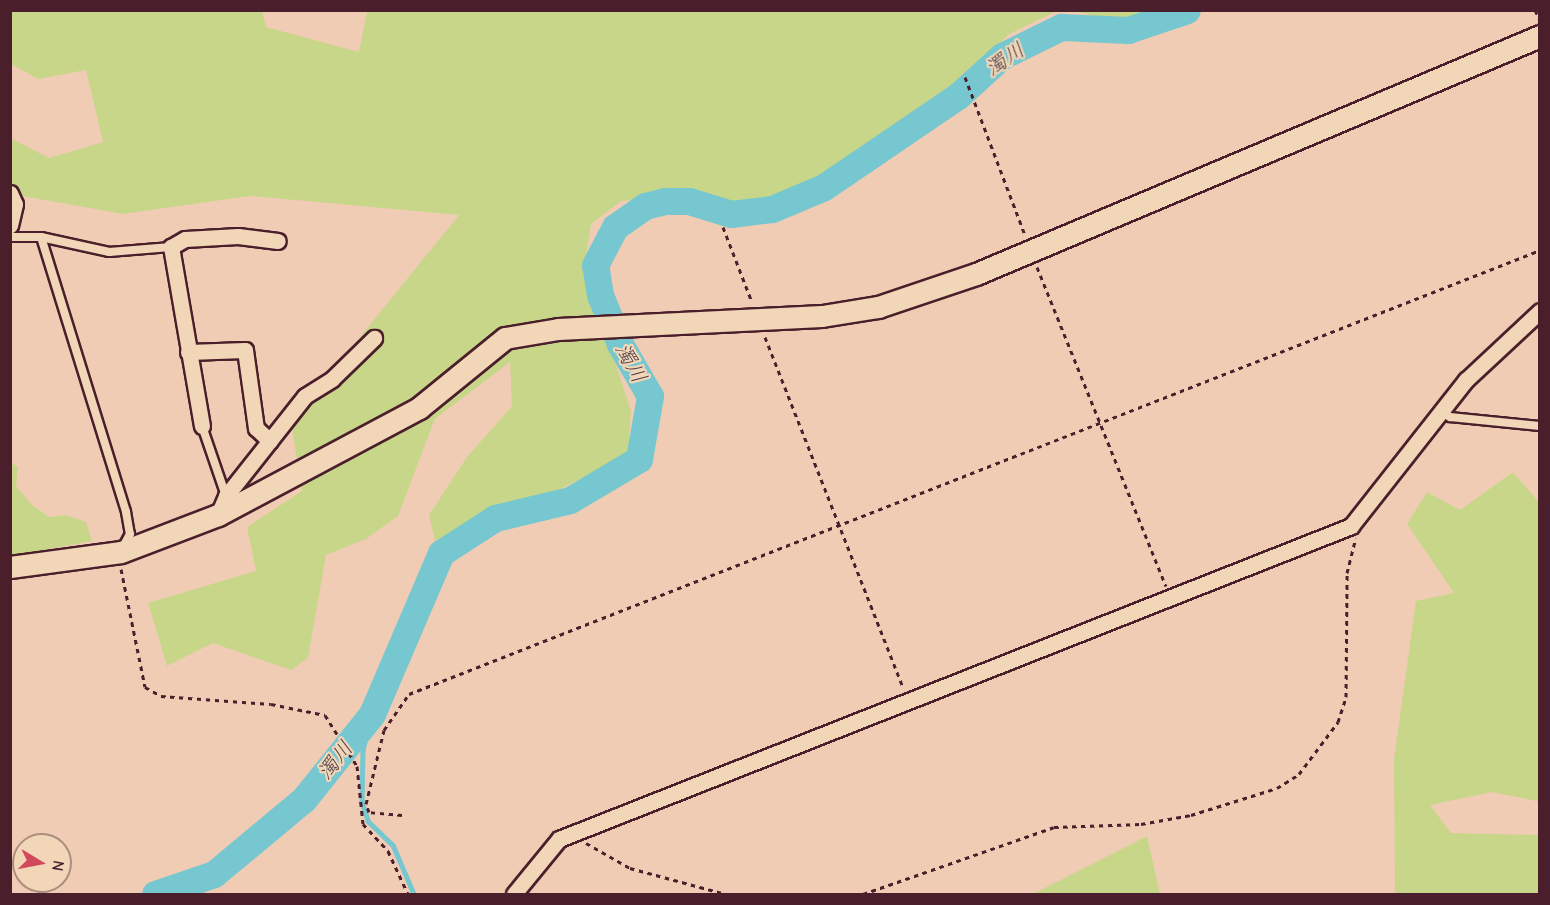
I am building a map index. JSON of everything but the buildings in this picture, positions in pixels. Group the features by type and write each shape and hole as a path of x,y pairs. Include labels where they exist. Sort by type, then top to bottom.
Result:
{"street":[{"path":"10,567 121,552 218,515 419,408 505,338 558,329 759,319 878,307 1030,250 1539,36"},
{"path":"10,193 15,204 10,225"},
{"path":"202,426 171,247 185,239 238,236 278,241"},
{"path":"514,894 559,839 1172,599 1358,522 1440,411 1539,311"},
{"path":"218,515 226,496 304,396 332,380 375,338"},
{"path":"188,352 245,350 256,428 270,441"}],"lane":[{"path":"10,237 41,237 109,252 171,247"},
{"path":"41,237 126,512 130,534 121,552"},
{"path":"1440,411 1450,417 1539,426"},
{"path":"202,426 226,496"}],"path":[{"path":"1535,10 1539,20"},
{"path":"965,77 1030,250 1172,599"},
{"path":"723,227 908,701"},
{"path":"402,815 369,812 366,804 384,730 409,694 1539,250"},
{"path":"863,894 1054,827 1083,822 1141,824 1191,815 1258,795 1299,774 1338,722 1346,697 1347,573 1358,522"},
{"path":"121,552 122,586 145,687 160,696 316,710 357,766 363,824 388,851 408,894"},
{"path":"578,832 597,852 630,868 726,894"}],"green space":[{"path":"11,11 262,11 266,27 359,52 367,11 1057,11 1009,34 954,90 823,184 771,206 732,209 692,196 621,201 591,224 584,268 631,411 628,454 555,492 435,541 429,515 467,457 512,406 510,362 435,419 398,516 366,539 326,555 308,658 291,670 213,643 167,666 148,603 256,571 247,527 302,491 291,422 459,215 250,196 123,214 11,194 10,138 49,158 103,142 86,70 38,79 11,64"},
{"path":"1075,11 1177,11 1128,25"},
{"path":"10,462 18,467 16,486 31,504 49,517 66,515 86,522 92,541 11,556"},
{"path":"1513,472 1539,502 1539,808 1537,801 1492,792 1430,805 1451,833 1539,835 1539,894 1395,894 1394,759 1416,601 1454,593 1407,524 1427,492 1460,510"},
{"path":"1147,836 1160,894 1033,894"}],"waterway":[{"name":"濁川","path":"155,894 214,874 304,799 372,714 441,553 495,518 570,500 639,459 650,396 620,344 600,295 595,265 615,227 645,206 665,201 689,201 731,214 772,209 824,187 958,96 1002,56 1061,27 1128,30 1187,10"},
{"path":"372,714 363,750 362,802 368,821 393,845 414,894"}]}
